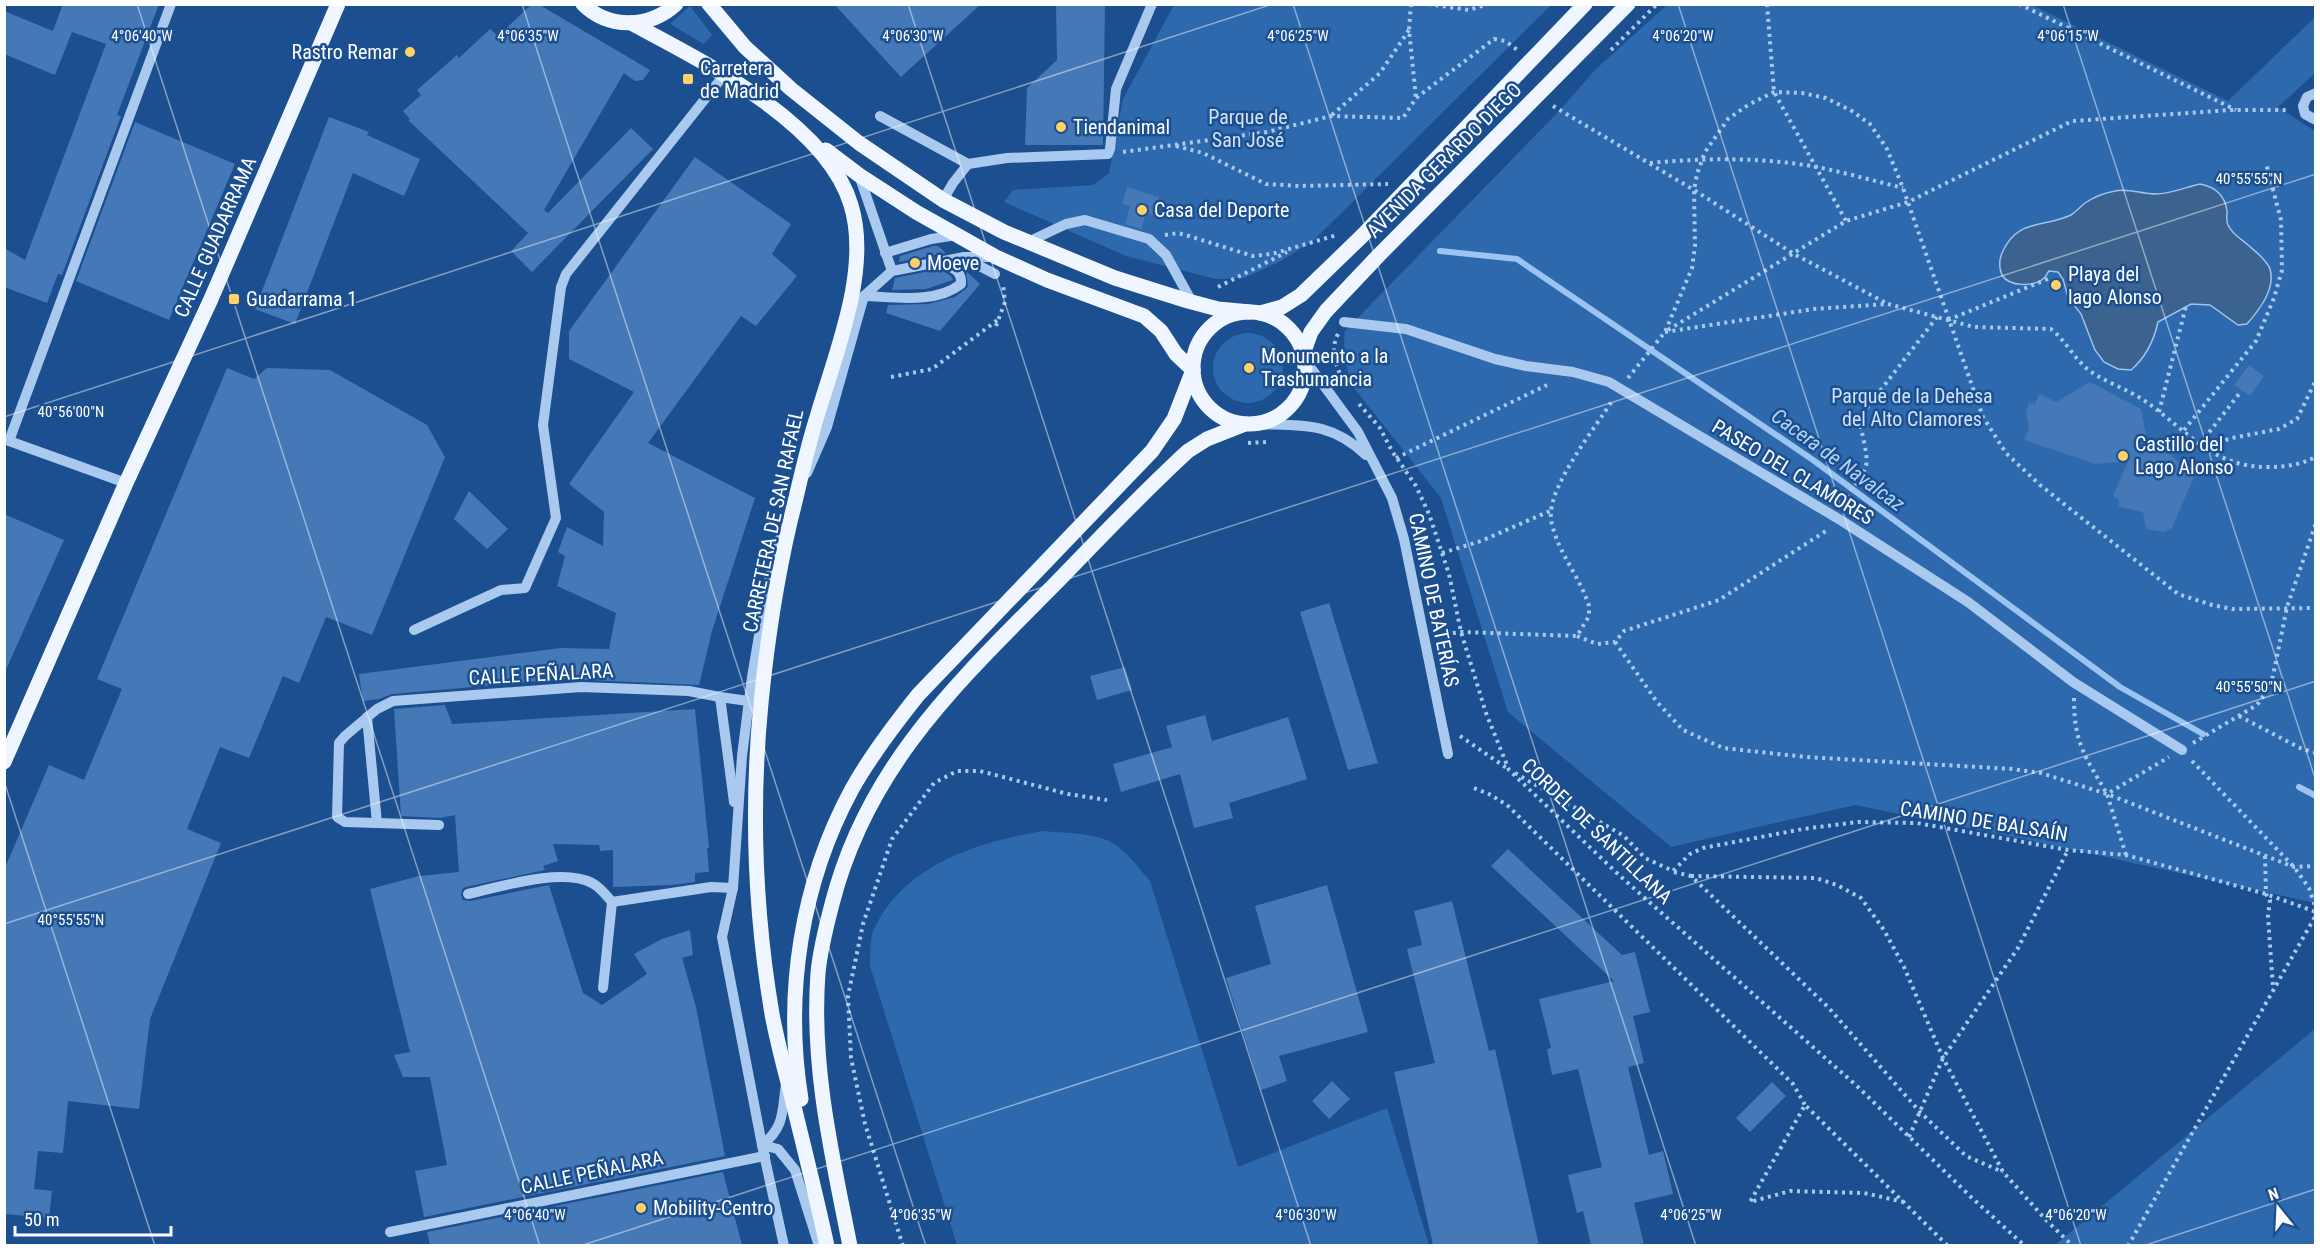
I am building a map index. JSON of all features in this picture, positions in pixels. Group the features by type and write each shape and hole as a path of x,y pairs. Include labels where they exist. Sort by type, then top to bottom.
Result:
{"main road":[{"name":"CALLE GUADARRAMA","path":"4,762 126,483 212,299 338,4"},
{"path":"583,4 603,18 631,23 654,19 676,4"},
{"path":"709,4 745,47 791,89 858,142 943,200 1028,242 1115,278 1218,309 1255,312 1275,318 1288,327 1298,340 1304,357 1305,370 1302,386 1292,404 1280,415 1207,439 1188,451 977,662 918,729 865,812 842,868 834,896 819,961 816,1000 817,1048 822,1093 829,1143 850,1245"},
{"name":"AVENIDA GERARDO DIEGO","path":"1255,312 1282,307 1301,295 1362,236 1585,4"},
{"name":"AVENIDA GERARDO DIEGO","path":"1304,357 1311,332 1334,303 1628,4"},
{"name":"CARRETERA DE SAN RAFAEL","path":"631,23 724,75 793,124 825,157 843,183 853,214 856,250 850,296 815,421 782,562 766,652 758,744 758,892 772,1017 827,1245"},
{"path":"793,124 859,175 916,212 996,257 1047,280 1144,316 1161,331 1176,354 1193,370"},
{"path":"1250,424 1229,421 1208,407 1197,390 1193,370 1197,345 1209,329 1225,317 1255,312"},
{"name":"CARRETERA DE SAN RAFAEL","path":"819,1208 798,1078 795,999 796,971 804,920 831,834 868,763 918,695 961,648 1109,498 1160,441 1182,403 1193,370"}],"street":[{"path":"126,483 7,441 171,4"},
{"path":"880,116 968,164 1006,158 1108,154 1116,89 1152,4"},
{"path":"414,630 501,590 525,588 556,518 543,425 561,287 566,274 724,75"},
{"path":"2315,92 2307,97 2304,110 2308,117 2316,120"},
{"path":"943,200 968,164"},
{"path":"859,175 892,271"},
{"path":"1028,242 1066,224 1085,220 1147,238 1159,246 1166,255 1192,302"},
{"path":"885,253 932,239 957,235"},
{"path":"784,1245 724,946 724,922 733,888 748,701 766,594 777,546 827,427 864,296 892,271 964,258 996,257"},
{"path":"964,258 995,274"},
{"path":"864,296 908,297 941,295 952,291 961,284 962,277 959,272 942,262"},
{"name":"PASEO DEL CLAMORES","path":"1344,322 1406,329 1495,359 1526,366 1573,372 1609,382 1621,388 1842,521 1968,602 2073,682 2182,750"},
{"name":"CAMINO DE BATERÍAS","path":"1304,357 1358,432 1389,492 1399,519 1448,754"},
{"name":"CAMINO DE BATERÍAS","path":"1250,424 1328,429 1348,438 1371,459"},
{"name":"CALLE PEÑALARA","path":"438,825 345,822 337,817 339,743 367,717 393,701 581,687 689,691 748,701"},
{"path":"720,697 737,828"},
{"path":"367,717 377,823"},
{"path":"468,894 561,875 592,883 612,902"},
{"path":"612,902 711,887 733,888"},
{"path":"603,988 612,902"},
{"path":"764,1150 779,1126 786,1076"},
{"path":"764,1150 778,1149 795,1170 819,1245"},
{"name":"CALLE PEÑALARA","path":"390,1232 764,1150"}],"path":[{"path":"1412,4 1409,30 1416,98"},
{"path":"1428,4 1469,10 1488,4"},
{"path":"1767,4 1774,92 1846,221"},
{"path":"2019,4 2237,110"},
{"path":"1331,116 1380,73 1409,30"},
{"path":"1108,154 1266,132 1331,116 1403,118 1416,98 1494,39 1505,41 1520,51"},
{"path":"1577,636 1589,616 1589,606 1551,524 1550,511 1557,491 1567,470 1621,388 1665,332 1692,268 1695,246 1694,189 1703,159 1728,119 1748,105 1774,92 1802,93 1826,98 1870,124 1887,149 1904,188 1983,417 2006,453 2040,485 2178,594 2232,609 2316,608"},
{"path":"1553,106 1694,189 1794,254 1888,304 1974,327 2051,329 2061,337 2085,368 2144,400 2202,446 2225,460 2247,467 2288,467 2316,457"},
{"path":"1665,332 1846,221 1908,202 2072,121 2237,110 2304,110"},
{"path":"1172,145 1203,153 1266,184 1299,186 1381,183 1392,185"},
{"path":"1649,163 1703,159 1757,160 1816,167 1904,188"},
{"path":"2184,430 2256,341 2274,298 2282,270 2281,220 2266,163"},
{"path":"1147,238 1178,233 1252,256 1272,254 1346,232"},
{"path":"1218,287 1296,247"},
{"path":"995,274 1004,286 1005,302 996,326"},
{"path":"1948,320 2050,278"},
{"path":"1665,332 1814,309 1888,304"},
{"path":"2159,412 2186,306"},
{"path":"1424,638 1461,632 1577,636 1597,644 1615,642 1623,631 1719,600 1842,521 1846,497 1865,469 1867,461 1860,417 1937,317"},
{"path":"891,377 932,369 999,319"},
{"path":"1344,322 1336,338 1334,350 1336,364 1348,391"},
{"path":"1396,458 1573,372"},
{"path":"2202,446 2279,429 2297,419 2316,380"},
{"path":"2202,446 2239,394"},
{"name":"CORDEL DE SANTILLANA","path":"1354,398 1380,428 1421,496 1442,553 1461,632 1486,713 1509,770 1620,876 1858,1087 2025,1245"},
{"path":"1244,444 1275,441"},
{"path":"1442,553 1482,541 1550,511"},
{"path":"2107,794 2257,705 2267,691 2273,676 2287,608 2316,523"},
{"path":"1615,642 1657,702 1683,730 1724,747 1806,757 2012,769 2041,773 2107,794 2294,867 2316,866"},
{"path":"2073,682 2075,730 2080,747 2107,794 2126,855"},
{"path":"2239,716 2300,748 2316,753"},
{"path":"1442,724 1509,770 1623,836 1653,864 1691,876 1816,878 1837,885 1861,898 1884,930 1904,967 1942,1058 2003,1172 2047,1221 2073,1245"},
{"path":"2128,1245 2316,912 2309,888 2294,867 2182,750"},
{"path":"903,1245 865,1124 851,1058 848,996 863,924 892,839 934,783 957,771 980,771 1068,794 1107,800"},
{"path":"1474,788 1490,794 1507,805 1793,1084 1805,1104 1948,1245"},
{"name":"CAMINO DE BALSAÍN","path":"1673,871 1690,854 1703,848 1803,829 1858,822 1917,823 2068,850 2126,855 2266,894 2316,912"},
{"path":"1909,1137 1942,1058 2018,948 2068,850"},
{"path":"2265,856 2266,894 2270,900 2268,916 2273,989"},
{"path":"1691,876 1828,1007 1920,1112 1966,1156 2003,1172"},
{"path":"1805,1104 1750,1202 1790,1191 1864,1193 1904,1202"}],"green space":[{"name":"Parque de San José","path":"1174,5 1551,5 1312,242 1279,262 1244,278 1216,279 1126,256 1004,202 1013,190 1093,185 1109,173 1123,99"},
{"name":"Parque de la Dehesa del Alto Clamores","path":"1667,5 2032,5 2228,101 2315,17 2315,73 2278,107 2316,132 2315,903 2033,841 1855,805 1671,847 1508,712 1441,498 1351,384 1343,352 1345,331 1560,110 1596,69"},
{"path":"690,6 712,35 704,44 670,24"},
{"path":"1248,333 1261,336 1273,343 1280,355 1283,368 1280,381 1273,393 1261,400 1248,403 1235,400 1223,393 1216,381 1213,368 1216,355 1223,343 1235,336"},
{"path":"1043,831 1085,834 1109,841 1126,854 1150,881 1238,1167 1387,1108 1429,1245 957,1245 870,966 871,937 887,907 904,888 924,872 969,850"},
{"path":"2315,1029 2315,1245 2055,1245"}],"shaded area":[{"path":"2200,184 2211,187 2222,196 2230,228 2261,256 2270,269 2269,292 2247,324 2238,325 2210,305 2191,304 2158,322 2148,348 2131,370 2118,369 2104,362 2095,350 2081,314 2068,297 2063,279 2058,272 2049,271 2040,281 2028,284 2010,282 2002,275 2000,258 2002,253 2015,234 2023,229 2071,215 2088,201 2111,192 2125,190 2161,194"}],"building":[{"path":"63,4 159,4 117,115 121,116 62,275 58,274 47,303 4,287 4,248 25,260 106,44 72,32 55,75 4,54 4,11 53,31"},
{"path":"532,4 538,4 650,70 643,80 635,81 624,73 544,210 548,213 631,128 653,149 532,272 511,251 528,233 408,120 410,119 403,111 421,95 417,90 457,55 459,58 490,29 498,36"},
{"path":"834,4 981,4 901,77"},
{"path":"1056,4 1105,4 1103,145 1025,145 1027,88 1057,60"},
{"path":"329,117 369,132 367,135 420,159 404,196 353,173 295,324 255,309"},
{"path":"135,122 235,164 169,320 76,281"},
{"path":"695,157 791,224 772,254 797,276 756,326 741,316 648,443 755,498 712,631 699,685 563,679 392,694 379,699 363,701 359,674 561,648 609,649 616,613 557,586 565,556 558,552 567,527 603,546 604,512 569,484 634,392 569,359 569,331"},
{"name":"Casa del Deporte","path":"1127,187 1159,197 1154,215 1146,213 1141,229 1125,224 1130,206 1122,204"},
{"path":"938,246 946,253 899,262 900,256"},
{"path":"940,269 953,280 926,289 892,290 895,278"},
{"path":"966,271 980,284 940,331 886,313 888,305 928,304 955,297 968,287"},
{"path":"2249,365 2264,376 2250,396 2234,385"},
{"path":"227,368 254,379 267,368 330,370 427,425 445,457 372,635 326,617 299,683 283,676 249,758 220,747 187,829 221,843 150,1019 139,1109 68,1101 63,1153 38,1151 34,1189 52,1191 49,1218 4,1214 4,870 49,765 84,780 122,689 97,679"},
{"name":"Castillo del Lago Alonso","path":"2090,382 2141,409 2149,449 2170,454 2180,464 2196,472 2172,528 2164,532 2146,529 2143,512 2119,507 2118,499 2113,496 2128,461 2096,464 2024,440 2029,428 2026,413 2029,403 2035,404 2039,394 2056,402"},
{"path":"469,491 508,529 487,549 454,519"},
{"path":"4,514 64,540 4,674"},
{"path":"1329,603 1378,763 1348,770 1300,612"},
{"path":"1125,667 1132,690 1097,700 1090,676"},
{"path":"445,705 452,724 695,709 709,848 707,848 709,872 695,873 695,882 613,887 613,850 600,851 599,845 553,844 558,861 543,866 545,870 466,887 462,889 461,895 463,900 470,901 549,885 583,993 602,1005 647,974 634,954 662,939 690,930 693,955 682,958 696,1007 725,1156 424,1217 415,1171 447,1165 430,1077 403,1077 394,1055 410,1052 370,889 419,876 459,872 455,815 440,818 401,816 394,709"},
{"path":"1205,715 1212,741 1288,717 1307,779 1229,803 1233,818 1194,828 1180,774 1121,792 1113,764 1172,747 1166,726"},
{"path":"1508,849 1622,955 1635,952 1650,1012 1633,1016 1644,1063 1628,1067 1649,1155 1663,1151 1673,1194 1634,1203 1644,1245 1591,1245 1583,1211 1577,1213 1568,1175 1602,1167 1578,1069 1552,1075 1547,1049 1551,1048 1539,999 1614,981 1491,866"},
{"path":"1327,885 1368,1032 1279,1056 1287,1081 1261,1090 1226,978 1271,964 1255,906"},
{"path":"1452,901 1489,1051 1495,1049 1539,1245 1433,1245 1394,1072 1435,1063 1407,949 1422,945 1414,911"},
{"path":"1332,1081 1350,1099 1329,1119 1312,1101"},
{"path":"1772,1082 1786,1096 1750,1132 1736,1118"},
{"name":"Mobility-Centro","path":"723,1172 742,1245 430,1245 427,1232"}],"waterway":[{"name":"Cacera de Navalcaz","path":"1440,251 1517,259 1813,460 2120,687 2203,734"},
{"name":"Cacera de Navalcaz","path":"2299,787 2316,796"}],"place":[{"name":"Rastro Remar","path":"410,52"},
{"name":"Carretera de Madrid","path":"688,79"},
{"name":"Tiendanimal","path":"1061,127"},
{"name":"Casa del Deporte","path":"1142,210"},
{"name":"Moeve","path":"915,263"},
{"name":"Playa del lago Alonso","path":"2056,285"},
{"name":"Guadarrama 1","path":"234,299"},
{"name":"Monumento a la Trashumancia","path":"1249,368"},
{"name":"Castillo del Lago Alonso","path":"2123,456"},
{"name":"Mobility-Centro","path":"641,1208"}]}
